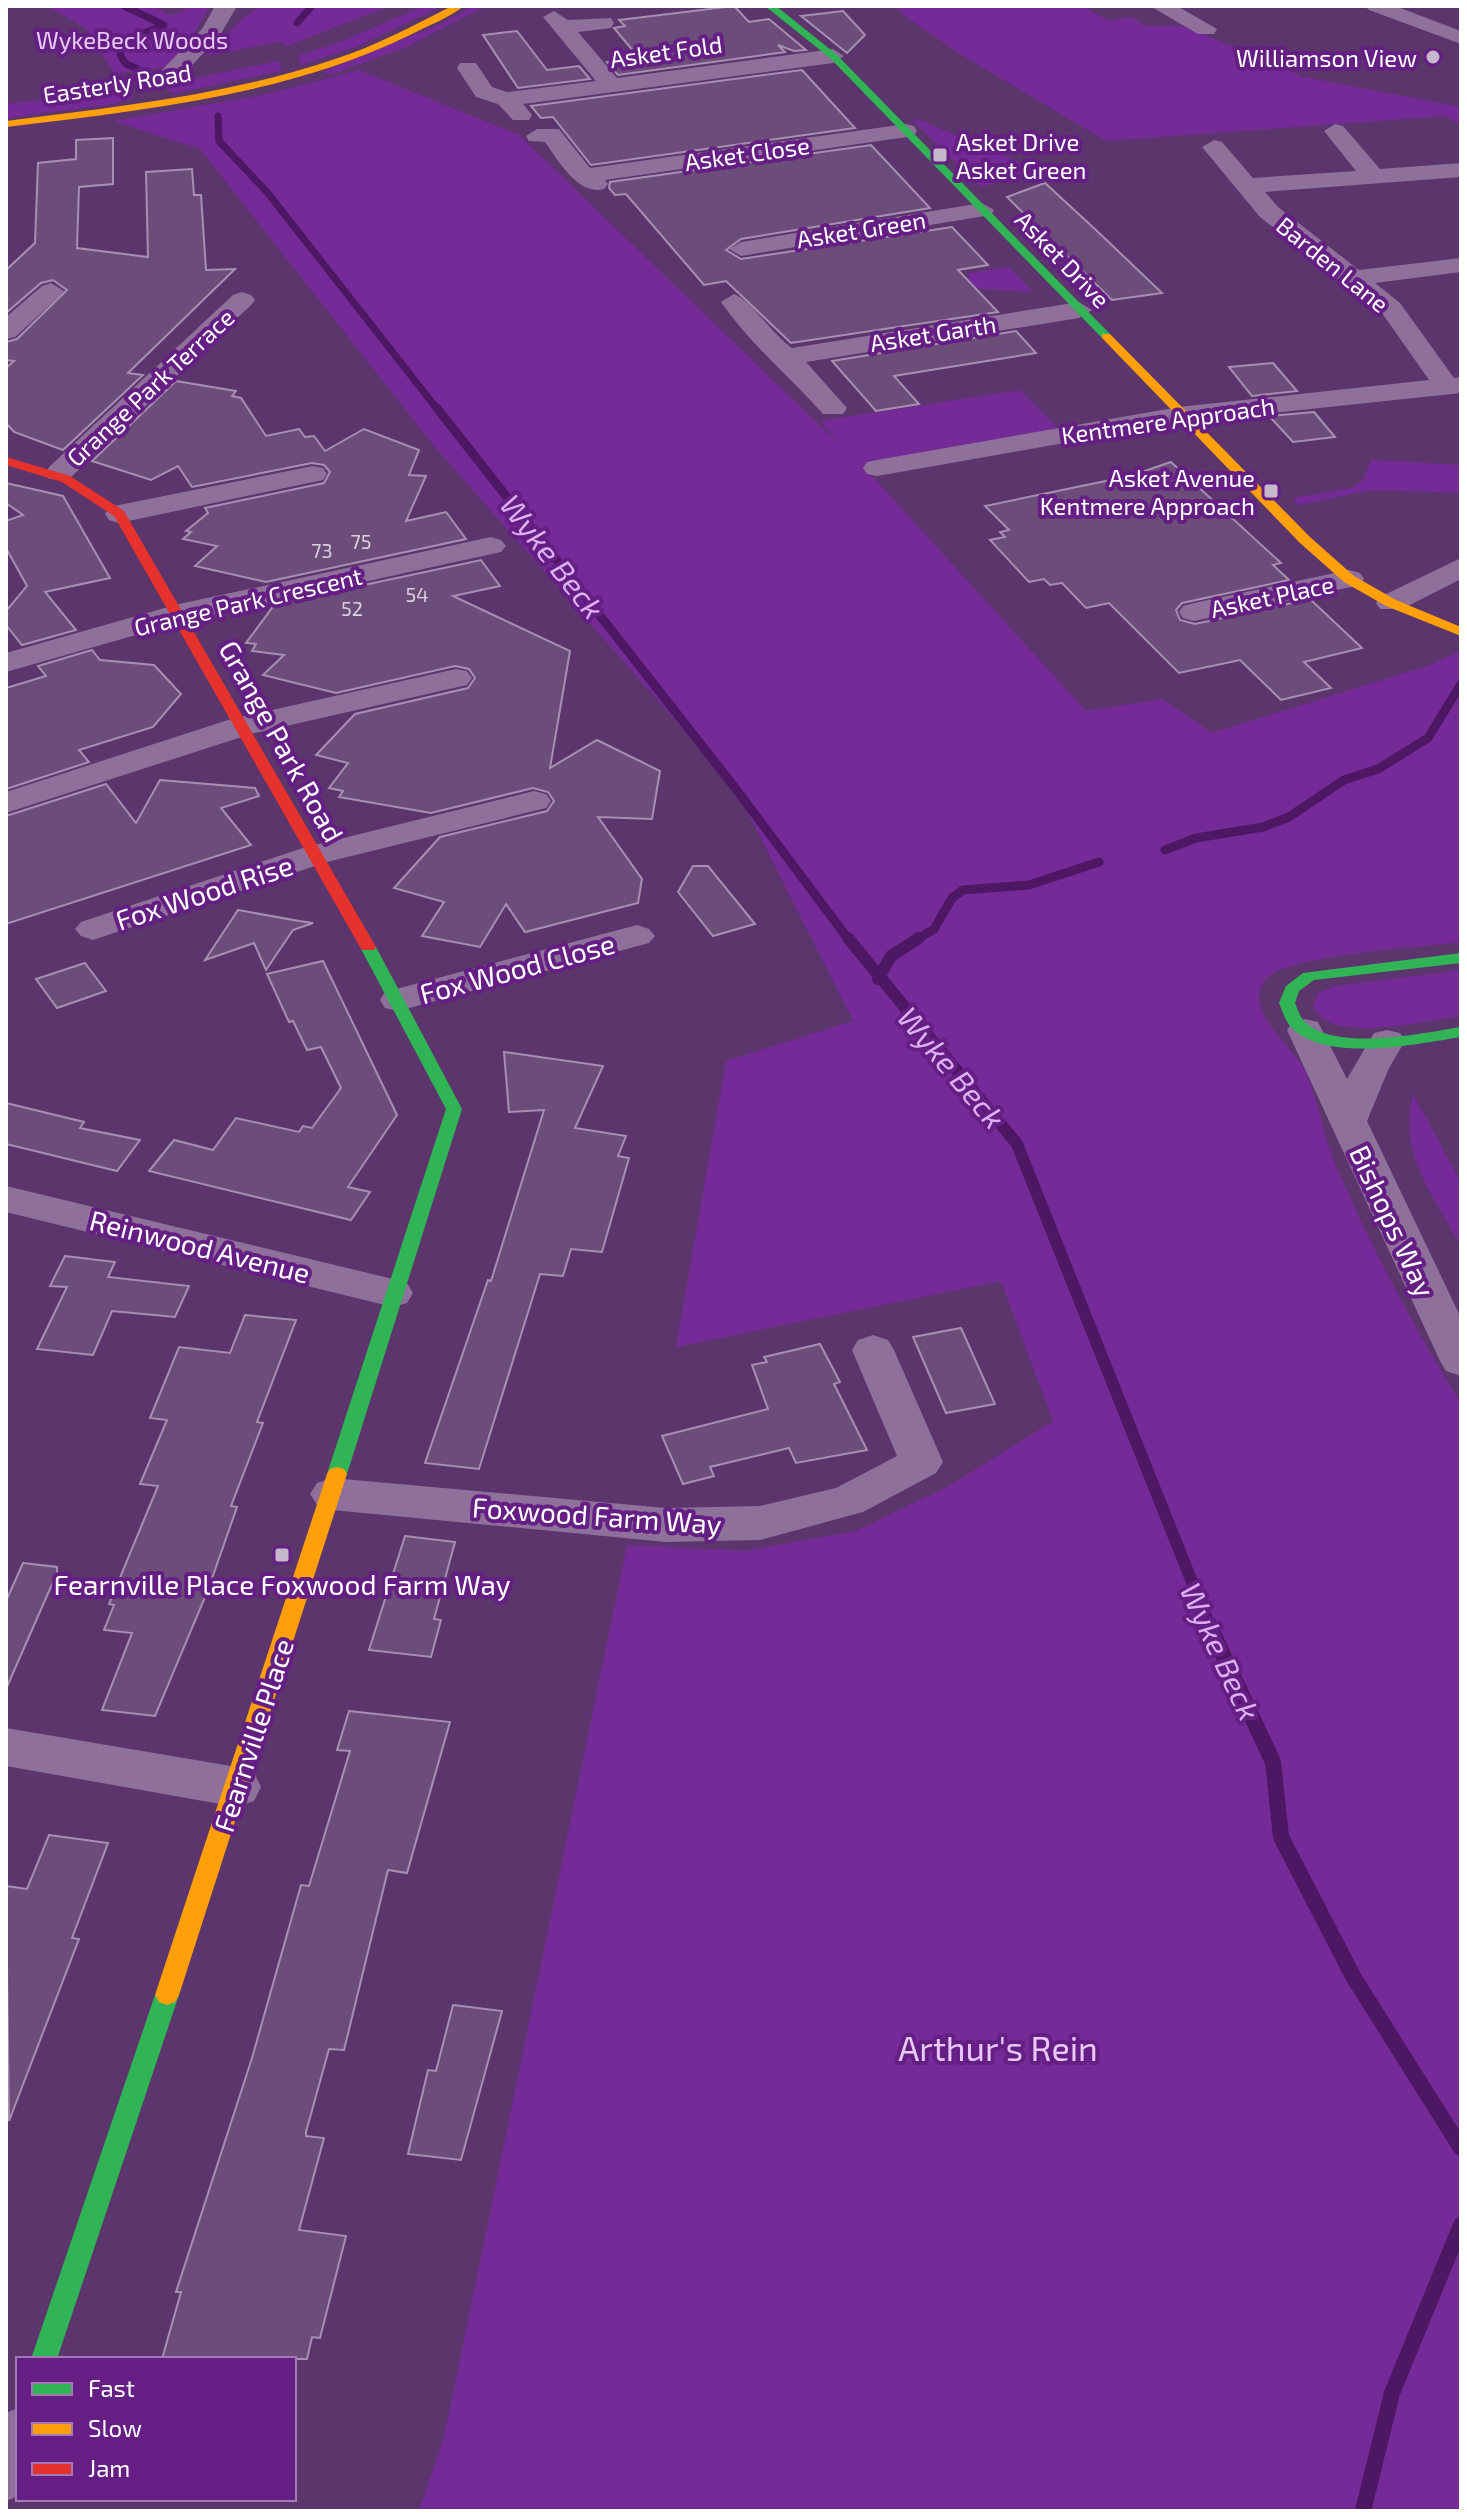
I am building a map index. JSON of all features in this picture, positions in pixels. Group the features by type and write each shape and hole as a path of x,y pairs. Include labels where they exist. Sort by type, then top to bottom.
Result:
{"street":[{"path":"139,106 153,84 211,32 226,6"},
{"name":"Easterly Road","path":"6,124 139,106 262,82 339,62 459,6"},
{"name":"Asket Drive","path":"770,6 833,56 1179,415 1349,579 1391,603 1461,632"},
{"path":"1161,6 1206,29"},
{"path":"1376,6 1461,38"},
{"path":"603,23 559,22 611,85"},
{"name":"Asket Fold","path":"468,68 484,92 514,107 611,85 833,56"},
{"name":"Easterly Road","path":"153,84 196,72"},
{"name":"Asket Close","path":"537,136 551,134 575,167 592,180 906,131"},
{"path":"1335,131 1373,176"},
{"name":"Barden Lane","path":"1214,147 1269,212 1391,308 1454,385"},
{"path":"1247,186 1461,170"},
{"name":"Asket Green","path":"741,249 982,210"},
{"path":"1356,278 1461,265"},
{"path":"6,331 51,291"},
{"name":"Grange Park Terrace","path":"59,473 242,300"},
{"path":"734,302 764,341 787,357 833,408"},
{"name":"Asket Garth","path":"787,357 1079,310"},
{"name":"Kentmere Approach","path":"877,468 1179,415 1454,385"},
{"name":"Grange Park Road","path":"6,461 59,473 91,490 119,514 179,613 398,1000 454,1109"},
{"path":"119,514 313,474"},
{"name":"Grange Park Crescent","path":"6,663 179,613 491,546"},
{"path":"1391,603 1461,567"},
{"name":"Asket Place","path":"1194,612 1349,579"},
{"path":"6,803 242,726 456,678"},
{"name":"Fox Wood Rise","path":"93,929 315,855 534,801"},
{"name":"Fox Wood Close","path":"398,1000 637,936"},
{"path":"1461,958 1309,976 1288,994 1287,1006 1293,1019 1305,1030 1343,1043 1461,1032"},
{"name":"Bishops Way","path":"1305,1030 1461,1361"},
{"name":"Bishops Way","path":"1347,1123 1370,1068 1387,1041"},
{"name":"Fearnville Place","path":"45,2357 237,1787 454,1109"},
{"name":"Reinwood Avenue","path":"6,1199 393,1293"},
{"name":"Foxwood Farm Way","path":"332,1494 666,1525 760,1523 848,1501 921,1462 873,1350"},
{"path":"6,1747 237,1787"},
{"path":"6,2472 16,2443"}],"green space":[{"name":"WykeBeck Woods","path":"47,6 152,6 171,15 193,6 210,6 189,42 165,67 115,74 87,29"},
{"path":"261,6 390,6 287,46 279,42 205,56 239,22"},
{"path":"424,6 443,6 356,47 301,65 299,55 340,42"},
{"path":"473,6 486,6 404,48 330,75 324,71 440,24"},
{"path":"897,6 1083,6 1109,21 1132,17 1145,26 1184,26 1304,77 1461,107 1461,125 1445,116 1106,141 960,54 903,15"},
{"path":"279,61 281,71 176,93 167,91 175,82"},
{"name":"Arthur's Rein","path":"359,70 519,135 839,444 820,421 1020,390 1065,435 877,468 862,465 1086,711 1163,699 1212,733 1427,666 1461,651 1461,942 1357,953 1300,964 1266,979 1260,991 1260,1003 1264,1016 1306,1073 1332,1155 1364,1227 1394,1287 1461,1403 1461,2511 419,2511 444,2437 627,1545 744,1551 856,1531 949,1486 1053,1421 1001,1281 676,1347 726,1061 853,1021 736,789 435,447 200,149 113,121 268,94"},
{"path":"115,90 130,92 133,98 115,104 6,118 6,104"},
{"path":"917,119 1038,170 981,187 912,120"},
{"path":"1009,267 1033,292 966,288 956,283 970,277 968,273"},
{"path":"1371,460 1461,465 1461,493 1370,490 1299,505 1293,498 1352,488 1363,480"},
{"path":"1461,970 1461,1016 1380,1028 1358,1028 1338,1025 1323,1018 1313,1006 1318,993 1335,986"},
{"path":"1413,1094 1461,1182 1461,1246 1414,1155 1410,1136"}],"building":[{"path":"734,6 749,22 769,19 806,50 794,51 778,45 785,52 618,75 607,62 639,58 614,28 625,26 619,20"},
{"path":"843,11 865,35 847,53 801,16"},
{"path":"517,31 547,70 579,66 590,79 518,88 483,35"},
{"path":"802,70 855,128 591,165 553,117 541,118 531,106"},
{"path":"113,138 113,184 79,187 77,248 148,257 146,172 192,169 194,195 201,195 206,270 235,269 128,373 143,375 63,450 14,432 6,423 6,368 14,361 6,360 6,342 17,339 67,290 53,280 41,283 6,313 6,270 35,243 38,163 76,159 76,140"},
{"path":"871,145 930,208 741,239 726,250 741,259 952,227 988,265 958,270 998,312 791,343 726,281 704,285 626,194 615,195 609,188 610,182"},
{"path":"1045,183 1162,293 1112,300 1007,197"},
{"path":"1016,331 1036,353 894,376 919,404 876,411 832,361"},
{"path":"1273,363 1297,391 1252,396 1229,367"},
{"path":"176,381 236,391 232,396 241,398 266,436 299,429 305,437 314,436 325,451 364,429 419,450 409,475 426,476 406,521 446,512 466,539 266,582 195,566 217,546 183,539 191,532 186,531 208,513 205,508 324,483 330,472 324,465 312,463 192,487 178,466 151,480 92,461"},
{"path":"1314,412 1335,437 1293,442 1269,416"},
{"path":"1171,462 1281,563 1273,565 1289,580 1182,603 1176,610 1180,620 1195,624 1310,599 1362,648 1304,662 1331,688 1281,700 1240,660 1179,673 1109,603 1086,608 1062,583 1050,585 1044,579 1029,582 990,540 1005,537 1000,532 1009,530 985,506 1130,476"},
{"path":"6,483 63,496 110,578 45,592 76,630 22,645 6,625 6,611 27,586 6,548 6,521 23,515 6,503"},
{"path":"481,560 500,586 453,596 570,651 550,768 597,740 660,771 652,819 598,817 642,879 638,903 525,932 506,904 480,947 422,936 444,902 394,888 440,837 547,811 554,801 548,792 533,788 431,813 339,797 343,791 329,788 348,763 316,755 355,714 468,688 475,678 469,669 455,666 336,693 263,675 284,655 252,651 256,644 246,643 275,604"},
{"path":"92,650 100,660 154,665 181,694 153,727 79,750 89,762 6,789 6,688 46,676 38,666"},
{"path":"160,780 255,788 259,796 221,808 251,845 6,924 6,816 106,784 136,823"},
{"path":"693,866 708,866 755,924 713,936 678,892"},
{"path":"238,910 313,923 293,930 266,970 254,943 205,960"},
{"path":"323,961 397,1115 348,1187 370,1192 351,1220 149,1171 174,1140 213,1150 236,1118 299,1132 303,1126 312,1128 341,1088 321,1047 307,1050 293,1021 289,1022 267,974"},
{"path":"85,963 106,991 57,1008 36,979"},
{"path":"504,1052 603,1066 575,1128 626,1136 618,1156 629,1158 602,1252 571,1249 563,1276 540,1274 479,1469 425,1463 488,1280 491,1281 544,1110 509,1112"},
{"path":"6,1103 84,1122 80,1128 140,1140 117,1171 6,1144"},
{"path":"65,1256 115,1262 108,1277 189,1286 175,1317 112,1311 93,1355 37,1349 67,1287 50,1286"},
{"path":"245,1315 296,1320 257,1422 263,1423 231,1506 237,1507 208,1590 155,1716 102,1710 132,1633 104,1630 114,1605 109,1604 158,1486 140,1484 167,1420 150,1418 179,1347 230,1353"},
{"path":"961,1328 995,1404 946,1413 913,1337"},
{"path":"820,1344 840,1382 834,1384 867,1450 796,1463 789,1448 710,1467 714,1476 683,1484 662,1436 768,1409 752,1365 767,1362 764,1357"},
{"path":"405,1536 455,1542 434,1619 441,1620 431,1657 369,1650"},
{"path":"23,1563 57,1567 57,1573 6,1689 6,1601"},
{"path":"349,1711 450,1722 407,1873 388,1870 344,2050 329,2049 306,2132 306,2136 324,2138 299,2230 346,2236 320,2338 312,2337 307,2359 163,2357 181,2292 176,2292 252,2058 301,1885 309,1886 350,1751 337,1750"},
{"path":"49,1835 108,1843 72,1938 79,1939 9,2121 6,1886 27,1889"},
{"path":"453,2005 502,2011 461,2160 408,2154 428,2070 436,2071"}],"waterway":[{"name":"Wyke Beck","path":"124,6 164,25 124,41 120,55 126,64 136,68"},
{"path":"297,23 312,6"},
{"name":"Wyke Beck","path":"218,116 219,141 267,192 438,410"},
{"name":"Wyke Beck","path":"437,408 736,789 849,940"},
{"path":"1165,850 1196,838 1263,827 1289,817 1344,780 1378,769 1428,738 1461,684"},
{"path":"916,940 934,929 952,898 963,890 1029,885 1099,862"},
{"name":"Wyke Beck","path":"848,938 879,976"},
{"path":"879,976 891,956 919,938"},
{"name":"Wyke Beck","path":"879,976 1017,1144 1210,1627"},
{"name":"Wyke Beck","path":"1209,1625 1273,1762 1281,1837 1354,1978 1461,2148"},
{"name":"Wyke Beck","path":"1363,2511 1392,2393 1461,2225"}],"traffic: fast":[{"path":"770,6 833,56 1106,336"},
{"path":"337,1474 454,1109 368,947"},
{"path":"1461,958 1309,976 1292,989 1287,1003 1296,1022 1313,1035 1336,1041 1390,1042 1461,1032"},
{"path":"45,2357 167,1995"}],"traffic: slow":[{"path":"6,124 173,101 297,74 368,50 459,6"},
{"path":"1106,336 1305,540 1349,579 1391,603 1461,632"},
{"path":"167,1995 337,1474"}],"traffic: jam":[{"path":"6,461 66,479 119,514 368,947"}],"place":[{"name":"Williamson View","path":"1433,57"},
{"name":"Asket Drive Asket Green","path":"940,155"},
{"name":"Asket Avenue Kentmere Approach","path":"1271,491"},
{"name":"Fearnville Place Foxwood Farm Way","path":"282,1555"}]}
